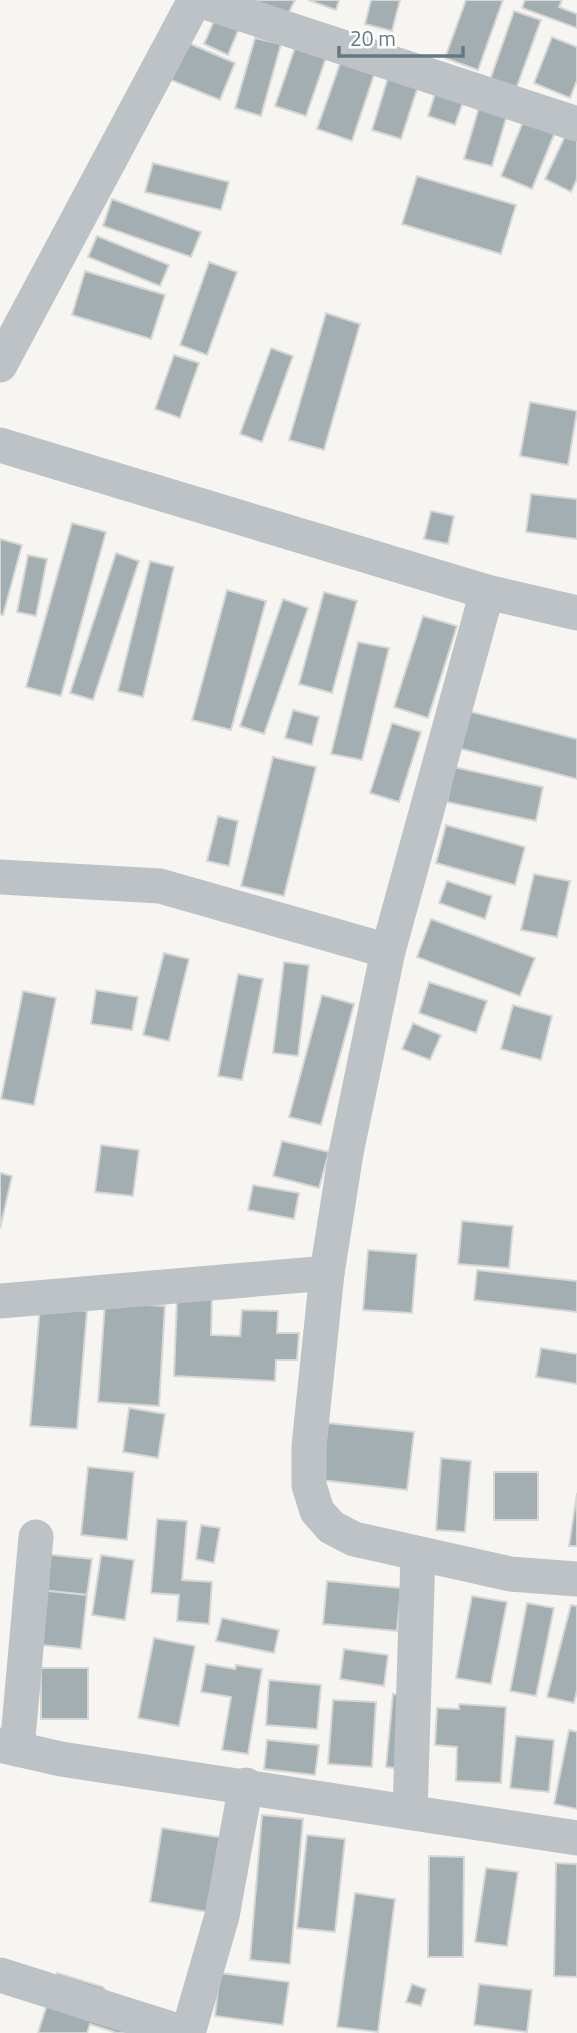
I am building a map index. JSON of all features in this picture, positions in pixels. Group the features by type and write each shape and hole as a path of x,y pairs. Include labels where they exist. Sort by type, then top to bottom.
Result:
{"street":[{"path":"0,365 197,0 577,124"},
{"path":"0,444 488,592 577,613"},
{"path":"488,592 388,951 346,1153 327,1273 309,1446 309,1485 317,1511 331,1527 354,1539 510,1574 577,1579"},
{"path":"0,877 160,886 388,951"},
{"path":"0,1301 327,1273"},
{"path":"36,1536 8,1747 61,1759 247,1785 577,1838"},
{"path":"410,1812 418,1554"},
{"path":"0,1975 186,2033 222,1916 247,1785"}],"building":[{"path":"246,0 295,0 285,20"},
{"path":"308,0 339,0 336,10"},
{"path":"371,0 400,0 392,31 365,24"},
{"path":"466,0 503,0 478,70 445,58"},
{"path":"525,0 562,0 559,7 577,14 577,28 522,8"},
{"path":"514,11 541,20 516,89 490,80"},
{"path":"216,16 240,26 228,55 204,44"},
{"path":"552,37 577,47 577,80 570,98 534,83"},
{"path":"255,38 281,44 261,116 235,108"},
{"path":"186,42 235,63 220,100 171,80"},
{"path":"297,42 328,52 306,116 275,106"},
{"path":"342,58 376,69 352,141 317,129"},
{"path":"390,71 420,80 401,139 372,130"},
{"path":"437,87 465,96 455,125 428,116"},
{"path":"482,97 510,105 492,166 464,159"},
{"path":"527,112 558,125 532,189 501,176"},
{"path":"567,132 577,137 577,179 571,192 545,179"},
{"path":"153,163 229,182 221,210 145,192"},
{"path":"417,176 516,205 501,254 402,224"},
{"path":"112,199 201,232 191,257 103,226"},
{"path":"97,236 169,265 160,286 88,257"},
{"path":"209,262 237,272 207,355 180,345"},
{"path":"85,271 165,295 151,339 72,315"},
{"path":"326,313 360,324 324,450 289,440"},
{"path":"271,348 293,356 262,442 240,434"},
{"path":"174,355 199,363 180,418 155,409"},
{"path":"530,402 577,411 568,465 520,456"},
{"path":"531,494 577,499 577,539 526,532"},
{"path":"431,511 454,516 448,544 424,539"},
{"path":"72,523 106,532 61,696 26,687"},
{"path":"0,539 22,545 3,615 0,614"},
{"path":"116,553 139,561 93,700 70,693"},
{"path":"28,555 47,559 36,616 17,612"},
{"path":"150,561 174,567 143,697 118,691"},
{"path":"227,590 266,601 231,730 192,720"},
{"path":"324,592 357,601 332,693 299,684"},
{"path":"283,599 308,608 264,734 240,726"},
{"path":"423,616 457,626 428,718 394,707"},
{"path":"358,642 389,648 362,760 331,754"},
{"path":"293,710 319,717 312,745 285,738"},
{"path":"468,711 577,739 577,779 458,748"},
{"path":"392,723 421,732 399,802 370,793"},
{"path":"273,757 316,767 284,896 241,886"},
{"path":"454,767 543,787 536,821 447,802"},
{"path":"218,816 238,821 229,866 207,861"},
{"path":"446,825 525,847 515,885 436,863"},
{"path":"534,874 570,881 557,937 521,930"},
{"path":"447,881 492,896 485,919 439,903"},
{"path":"431,919 535,958 520,996 417,957"},
{"path":"164,953 189,959 169,1041 143,1035"},
{"path":"284,962 309,965 298,1056 273,1053"},
{"path":"238,974 263,979 242,1080 218,1076"},
{"path":"429,982 487,1001 476,1033 419,1013"},
{"path":"96,990 138,997 132,1030 91,1024"},
{"path":"23,991 56,998 34,1105 1,1099"},
{"path":"322,995 354,1004 321,1125 289,1117"},
{"path":"513,1005 552,1016 541,1060 501,1049"},
{"path":"413,1023 441,1035 430,1060 402,1049"},
{"path":"282,1141 329,1152 319,1188 273,1176"},
{"path":"101,1145 139,1150 133,1196 95,1192"},
{"path":"0,1173 12,1176 0,1229"},
{"path":"253,1185 299,1193 294,1219 248,1210"},
{"path":"462,1221 513,1226 509,1268 458,1264"},
{"path":"368,1250 417,1254 412,1313 363,1310"},
{"path":"477,1270 577,1281 577,1312 474,1300"},
{"path":"177,1297 212,1299 211,1335 240,1336 242,1310 278,1311 277,1333 299,1333 297,1360 276,1360 275,1381 174,1376"},
{"path":"105,1303 165,1306 159,1406 98,1402"},
{"path":"40,1306 87,1311 77,1429 30,1426"},
{"path":"541,1348 577,1354 577,1384 536,1377"},
{"path":"129,1408 165,1414 158,1458 123,1452"},
{"path":"328,1423 414,1432 407,1490 321,1480"},
{"path":"441,1458 471,1461 465,1532 436,1530"},
{"path":"88,1467 134,1472 127,1540 81,1535"},
{"path":"494,1472 538,1472 538,1520 494,1520"},
{"path":"577,1493 577,1546 569,1546"},
{"path":"157,1519 187,1521 182,1580 212,1582 209,1624 177,1621 179,1595 151,1593"},
{"path":"201,1525 220,1528 214,1563 196,1559"},
{"path":"43,1554 92,1559 87,1595 39,1590"},
{"path":"101,1555 134,1560 125,1620 92,1615"},
{"path":"327,1581 401,1588 397,1631 323,1624"},
{"path":"39,1590 87,1595 81,1649 32,1644"},
{"path":"472,1596 507,1602 491,1684 456,1678"},
{"path":"527,1603 554,1608 536,1696 510,1691"},
{"path":"571,1605 577,1606 577,1690 574,1703 547,1697"},
{"path":"222,1618 279,1630 274,1653 216,1641"},
{"path":"154,1638 195,1646 179,1726 138,1718"},
{"path":"344,1649 388,1655 384,1686 340,1679"},
{"path":"206,1664 235,1669 236,1665 262,1669 248,1754 222,1750 231,1697 201,1692"},
{"path":"41,1668 88,1668 88,1719 41,1719"},
{"path":"269,1680 321,1685 317,1729 266,1725"},
{"path":"393,1694 412,1696 405,1769 386,1767"},
{"path":"333,1700 376,1702 372,1767 328,1764"},
{"path":"459,1704 506,1707 501,1783 456,1781 457,1747 435,1745 437,1708 459,1709"},
{"path":"569,1730 577,1732 577,1809 554,1804"},
{"path":"516,1736 554,1740 549,1792 510,1788"},
{"path":"267,1740 319,1745 315,1775 264,1769"},
{"path":"262,1815 303,1819 290,1964 250,1960"},
{"path":"162,1828 225,1838 213,1913 150,1902"},
{"path":"307,1835 345,1839 335,1932 297,1928"},
{"path":"429,1856 464,1857 463,1957 428,1957"},
{"path":"556,1863 577,1864 577,1977 554,1976"},
{"path":"486,1868 518,1872 507,1946 475,1942"},
{"path":"355,1893 395,1899 378,2032 337,2027"},
{"path":"57,1973 103,1987 137,2033 117,2033 90,2024 87,2033 38,2033"},
{"path":"220,1973 289,1982 283,2025 215,2016"},
{"path":"412,1984 426,1989 421,2006 406,2002"},
{"path":"479,1984 532,1990 527,2032 474,2025"}]}
